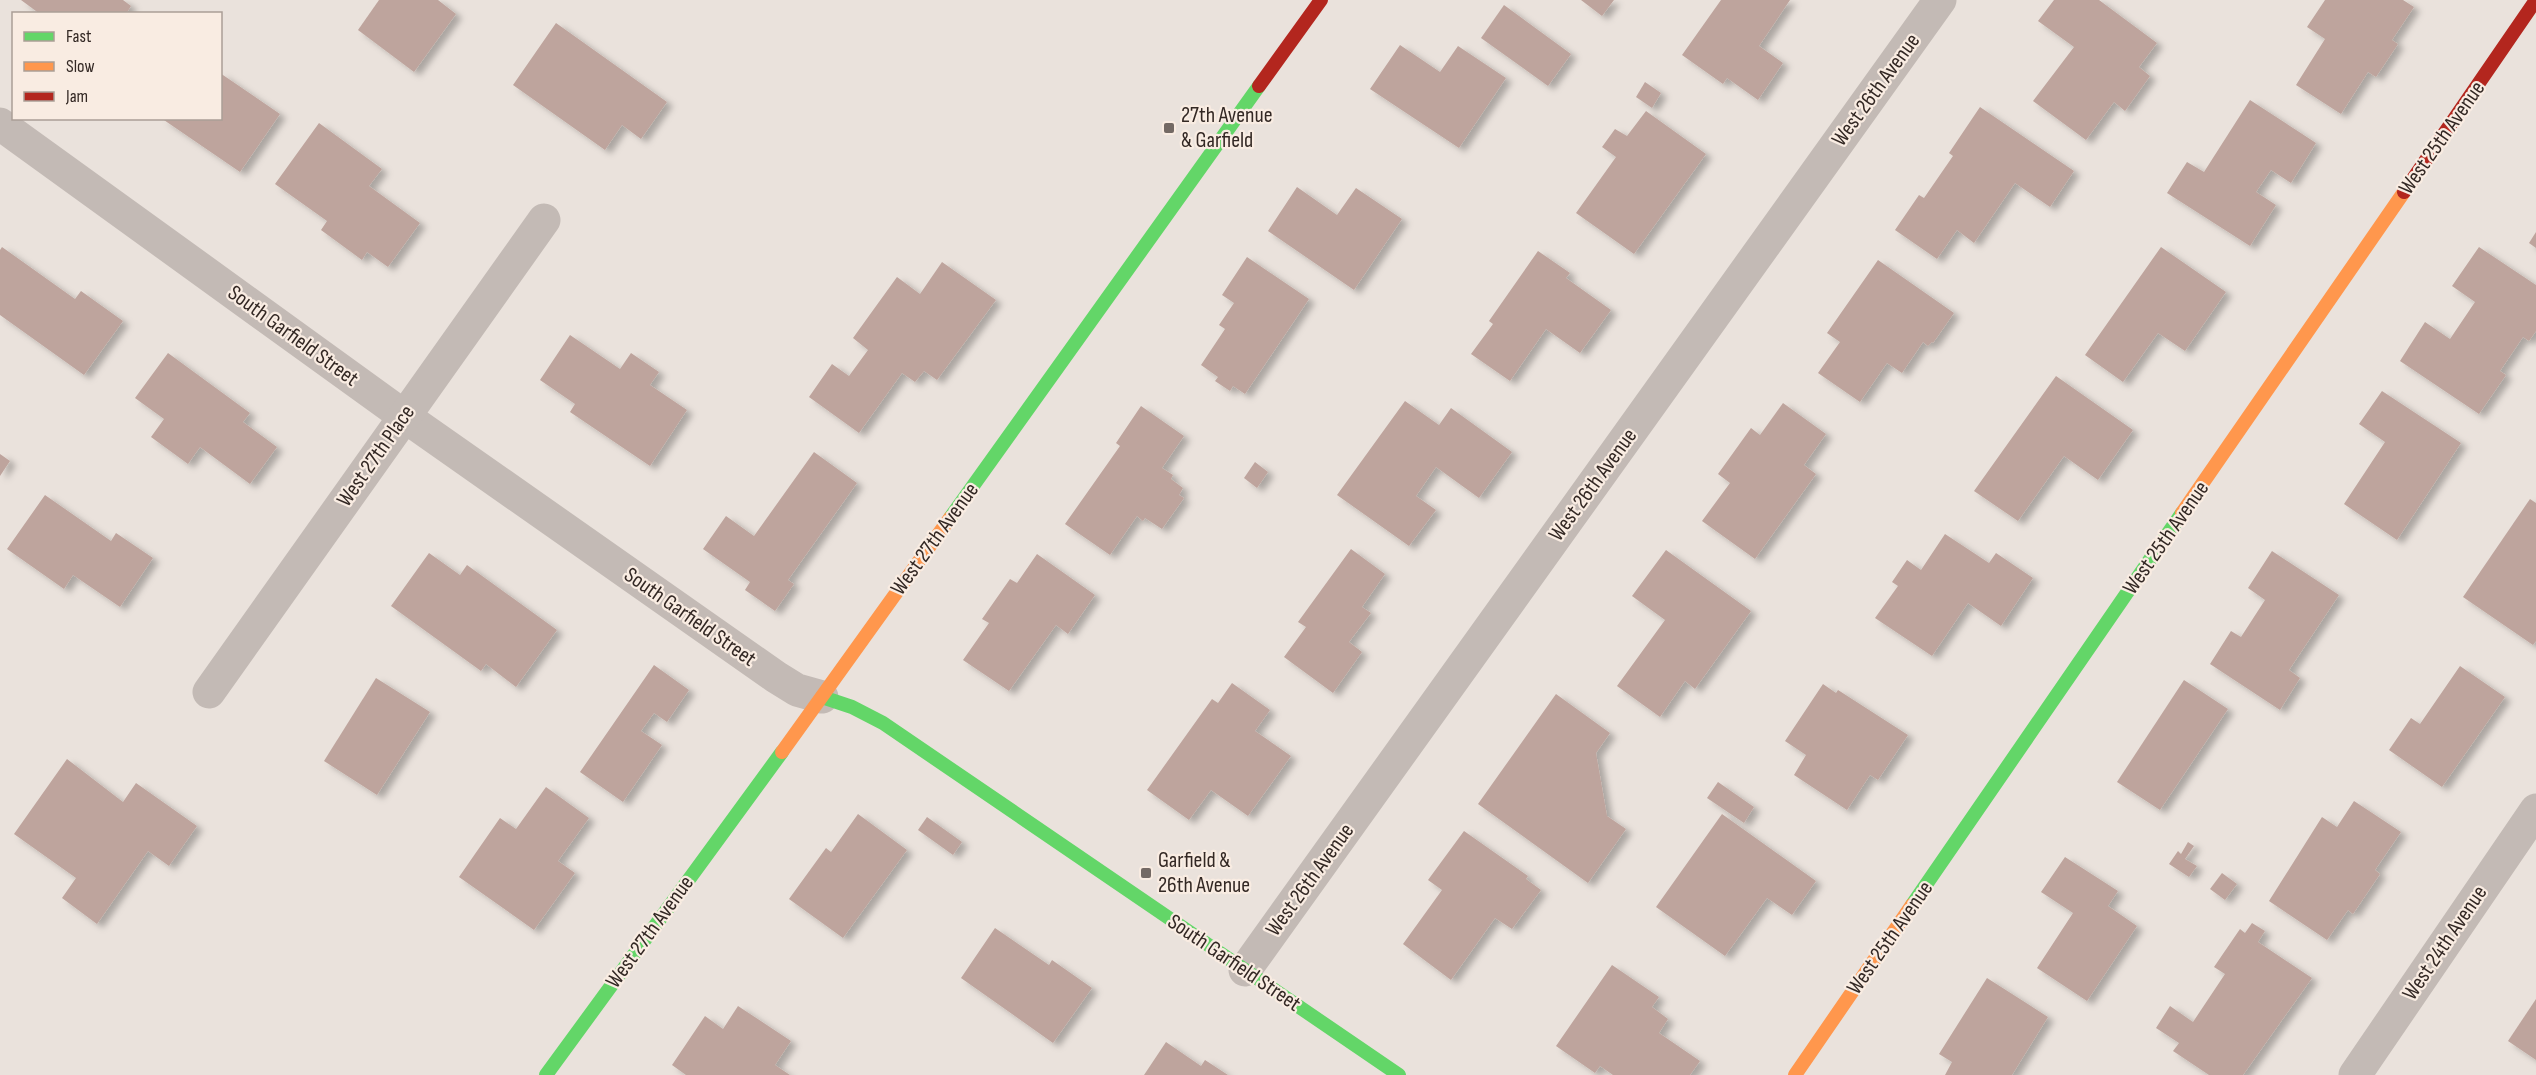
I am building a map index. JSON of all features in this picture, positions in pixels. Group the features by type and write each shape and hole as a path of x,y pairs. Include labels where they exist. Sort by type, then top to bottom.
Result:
{"street":[{"name":"West 27th Avenue","path":"546,1075 822,697 1321,0"},
{"name":"West 26th Avenue","path":"1245,970 1940,0"},
{"name":"West 25th Avenue","path":"1796,1075 2536,0"},
{"name":"South Garfield Street","path":"0,124 404,416 776,677 797,690 852,707 883,723 1399,1075"},
{"name":"West 27th Place","path":"209,692 544,220"},
{"name":"West 24th Avenue","path":"2364,1072 2536,810"}],"building":[{"path":"21,0 123,0 131,6 127,12 37,12"},
{"path":"379,0 438,0 456,14 414,72 358,30"},
{"path":"1581,0 1614,0 1602,16"},
{"path":"1721,0 1790,0 1759,46 1783,63 1758,100 1727,78 1723,84 1682,55"},
{"path":"2054,0 2099,0 2157,43 2139,67 2150,76 2125,111 2114,102 2086,140 2033,101 2074,47 2038,21"},
{"path":"2325,0 2403,0 2414,7 2392,40 2398,44 2376,77 2368,72 2341,114 2296,85 2325,39 2307,27"},
{"path":"1504,5 1571,54 1548,86 1481,38"},
{"path":"556,23 667,102 641,139 622,125 605,150 513,85"},
{"path":"1400,45 1440,72 1458,46 1506,78 1459,148 1370,89"},
{"path":"222,74 280,114 240,172 164,120 222,120"},
{"path":"1645,82 1661,93 1652,108 1636,97"},
{"path":"2250,100 2316,143 2291,183 2271,170 2256,192 2276,205 2250,246 2167,193 2187,162 2204,172"},
{"path":"1980,107 2074,171 2050,207 2015,183 1974,243 1957,230 1937,259 1895,230 1919,195 1924,198 1953,156 1949,153"},
{"path":"1646,111 1706,154 1634,254 1576,213 1616,157 1602,147 1615,129 1627,136"},
{"path":"319,123 382,169 369,186 420,223 388,267 367,252 362,260 321,230 327,221 275,184"},
{"path":"1297,187 1337,215 1356,188 1402,219 1354,290 1268,231"},
{"path":"2536,232 2536,248 2529,243"},
{"path":"2,247 75,299 81,291 123,321 84,375 0,315 0,250"},
{"path":"2161,247 2226,292 2185,351 2158,333 2123,382 2085,355"},
{"path":"2479,247 2536,285 2536,331 2529,341 2523,337 2500,371 2506,375 2479,414 2400,361 2425,322 2450,339 2475,302 2452,286"},
{"path":"1538,251 1570,273 1566,278 1611,310 1580,353 1546,329 1510,381 1471,354 1493,324 1489,321"},
{"path":"1247,257 1309,299 1245,394 1233,386 1230,391 1215,381 1218,377 1201,365 1225,329 1219,325 1234,303 1222,295"},
{"path":"1878,260 1954,313 1933,343 1928,346 1923,342 1902,373 1887,363 1860,402 1818,373 1840,342 1827,333"},
{"path":"942,262 996,300 937,380 924,371 915,382 902,373 859,433 809,397 832,364 849,376 868,350 853,338 897,277 920,294"},
{"path":"570,335 620,369 631,353 659,372 650,385 687,410 650,466 570,412 575,404 540,380"},
{"path":"168,353 250,413 243,422 277,447 250,484 200,447 188,464 151,437 164,419 135,398"},
{"path":"2056,376 2133,430 2098,480 2064,456 2018,521 1974,491"},
{"path":"2382,391 2461,443 2397,540 2344,504 2385,442 2359,424"},
{"path":"1405,401 1439,425 1451,408 1512,452 1479,498 1436,467 1416,496 1436,510 1409,546 1337,495"},
{"path":"1783,403 1826,434 1804,465 1816,474 1755,559 1702,521 1730,483 1718,474 1751,428 1760,435"},
{"path":"1141,406 1184,436 1162,468 1173,475 1171,479 1183,488 1179,495 1184,498 1162,529 1145,518 1143,521 1137,516 1110,555 1065,524 1120,446 1116,443"},
{"path":"814,452 857,483 788,580 794,584 775,611 745,590 750,582 703,549 726,516 754,536"},
{"path":"0,454 10,461 0,476"},
{"path":"1255,462 1268,472 1257,488 1244,478"},
{"path":"45,495 111,541 116,533 153,558 120,607 73,575 64,589 7,549"},
{"path":"2530,499 2536,503 2536,641 2533,645 2463,597"},
{"path":"1945,534 1989,563 1996,553 2033,578 2001,626 1968,603 1932,656 1875,618 1898,586 1892,582 1907,560 1921,570"},
{"path":"1351,549 1385,574 1362,607 1371,613 1349,642 1362,652 1333,693 1284,657 1306,627 1298,622"},
{"path":"1666,550 1751,611 1695,689 1685,681 1660,717 1617,686 1665,620 1632,596"},
{"path":"2272,551 2339,595 2289,670 2300,678 2280,710 2210,664 2231,631 2241,637 2265,600 2248,588"},
{"path":"429,553 460,575 467,565 557,630 516,687 486,664 481,671 391,606"},
{"path":"1037,554 1095,595 1068,634 1056,625 1009,691 963,660 989,623 982,619 1010,579 1017,583"},
{"path":"654,665 689,690 667,722 654,713 641,731 662,745 623,802 580,772"},
{"path":"2460,666 2505,697 2442,787 2389,750 2411,718 2420,724"},
{"path":"376,678 430,712 377,795 324,761"},
{"path":"2184,680 2228,709 2160,810 2117,782"},
{"path":"1232,683 1270,710 1255,731 1291,756 1248,816 1211,790 1189,820 1147,790 1212,699 1218,703"},
{"path":"1823,684 1836,693 1838,690 1908,735 1878,780 1870,775 1847,810 1794,775 1806,755 1785,741"},
{"path":"1556,694 1610,733 1596,753 1607,816 1626,829 1588,883 1478,804"},
{"path":"67,759 123,802 136,783 197,826 169,866 148,851 97,924 62,898 76,878 14,834"},
{"path":"1718,782 1754,807 1744,823 1707,798"},
{"path":"546,787 589,818 558,861 575,873 534,930 459,877 500,818 516,829"},
{"path":"2354,801 2401,832 2375,870 2380,874 2353,914 2348,910 2327,940 2269,901 2322,817 2337,827"},
{"path":"858,814 907,850 843,938 789,899 826,848 831,852"},
{"path":"1722,814 1816,881 1792,915 1767,898 1725,956 1656,907"},
{"path":"927,817 962,842 953,855 918,830"},
{"path":"1464,831 1528,876 1526,879 1541,890 1512,929 1495,918 1451,980 1403,944 1442,890 1428,880"},
{"path":"2188,842 2194,846 2185,859 2197,866 2189,877 2169,864 2178,851 2181,854"},
{"path":"2065,857 2118,891 2108,906 2137,926 2087,1001 2037,968 2073,913 2041,892"},
{"path":"2222,873 2237,884 2225,900 2210,889"},
{"path":"2252,923 2265,931 2258,942 2312,978 2243,1075 2209,1075 2173,1051 2179,1043 2156,1028 2170,1006 2193,1022 2225,974 2214,967 2240,929 2245,933"},
{"path":"995,928 1049,965 1052,960 1092,988 1053,1043 961,978"},
{"path":"1612,965 1659,997 1652,1007 1668,1019 1659,1033 1700,1061 1690,1075 1613,1075 1600,1066 1595,1073 1556,1046"},
{"path":"1987,978 2048,1017 2012,1075 1945,1075 1952,1062 1939,1054"},
{"path":"2536,999 2536,1060 2508,1041"},
{"path":"738,1006 791,1041 775,1065 790,1075 686,1075 672,1065 705,1016 723,1029"},
{"path":"1166,1042 1201,1066 1205,1060 1228,1075 1144,1075"}],"traffic: fast":[{"path":"950,518 1259,86"},
{"path":"1912,905 2182,513"},
{"path":"822,697 852,707 883,723 1399,1075"},
{"path":"546,1075 782,752"}],"traffic: slow":[{"path":"2182,513 2404,192"},
{"path":"782,752 950,518"},
{"path":"1795,1075 1912,905"}],"traffic: jam":[{"path":"1259,86 1321,0"},
{"path":"2404,192 2536,0"}],"place":[{"name":"27th Avenue & Garfield","path":"1169,128"},
{"name":"Garfield & 26th Avenue","path":"1146,873"}]}
